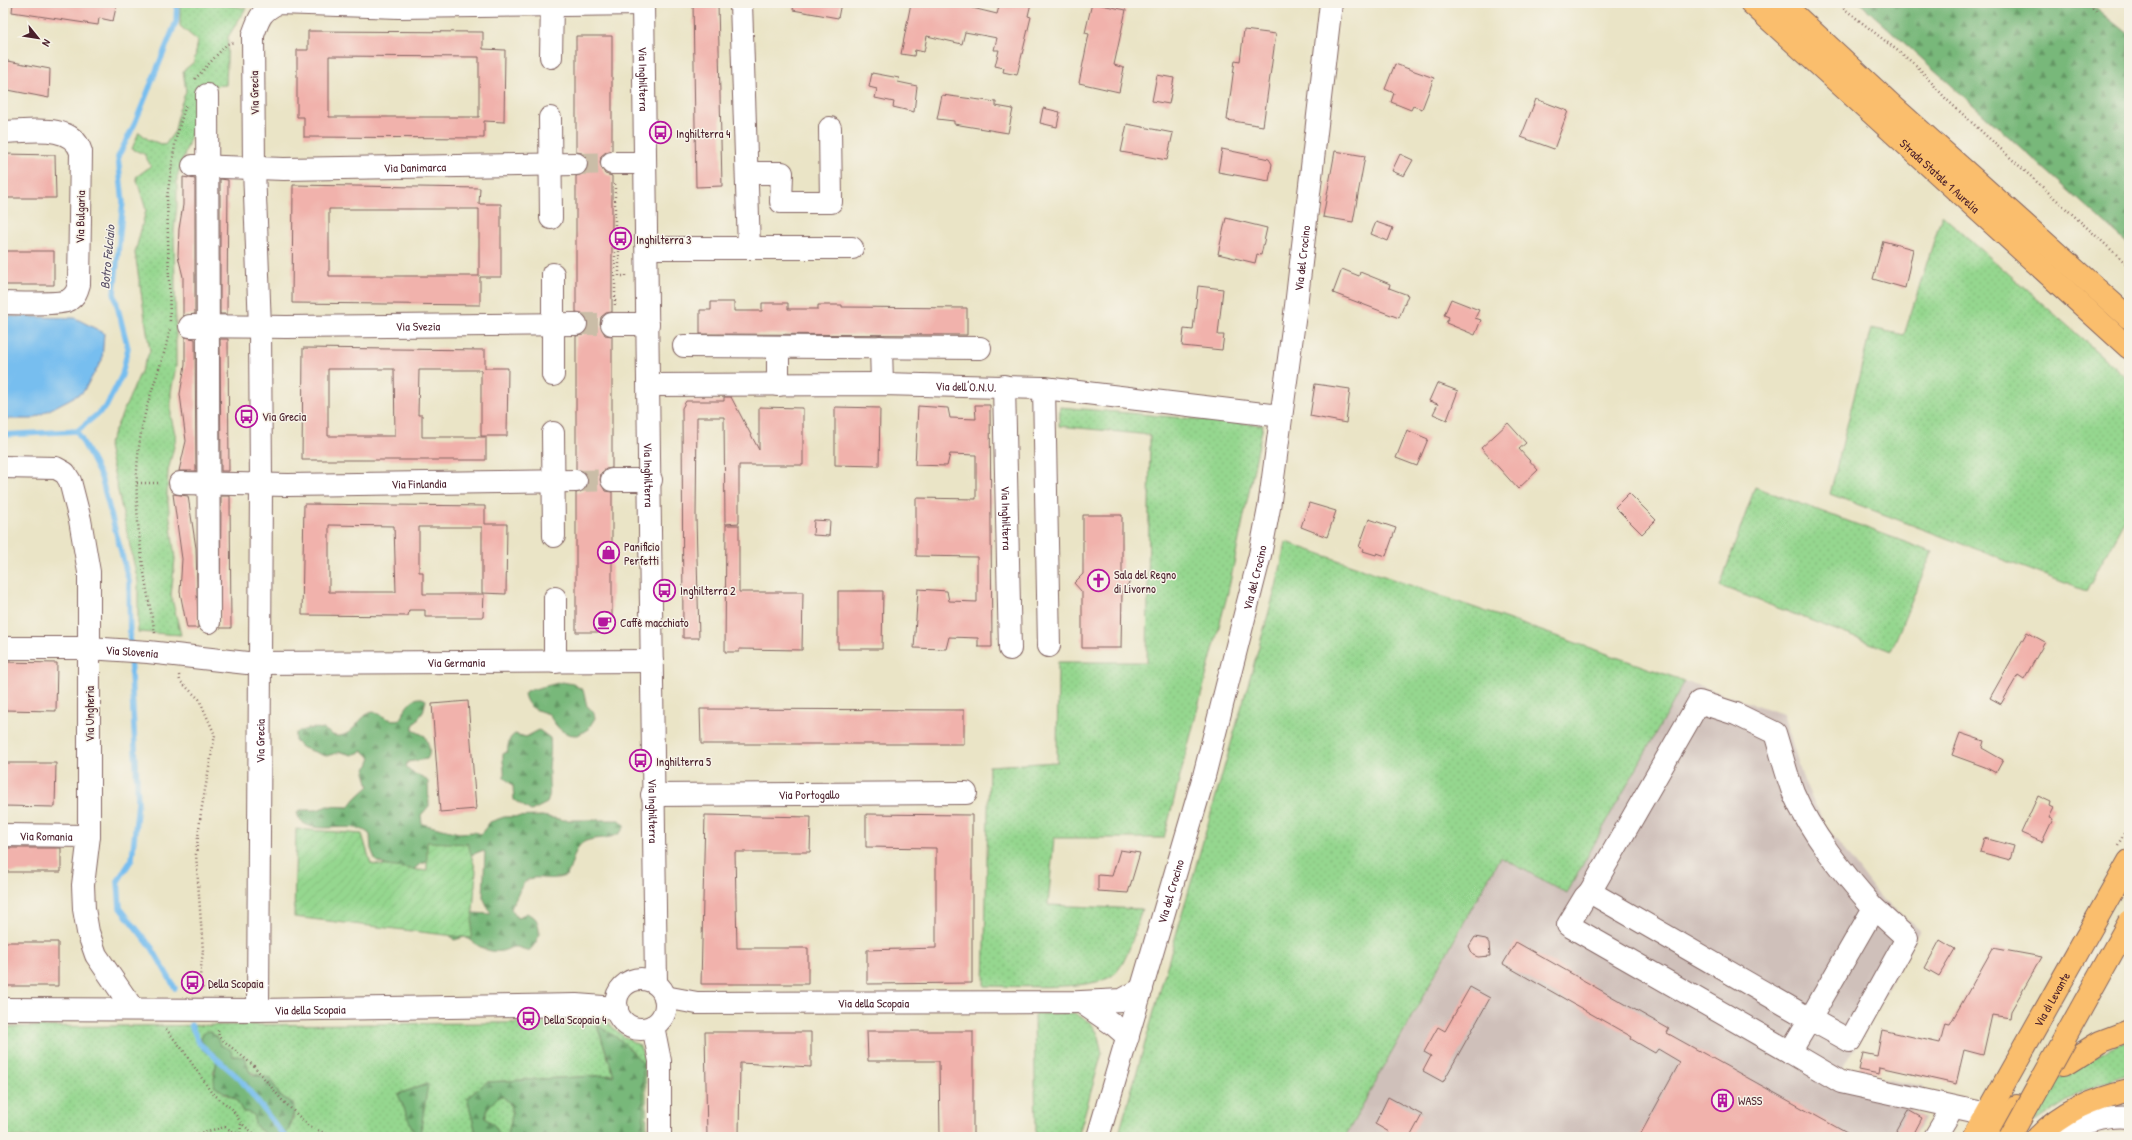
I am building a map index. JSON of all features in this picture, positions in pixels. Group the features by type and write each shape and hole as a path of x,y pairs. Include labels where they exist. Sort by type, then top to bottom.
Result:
{"main road":[{"name":"Strada Statale 1 Aurelia","path":"1750,3 2129,348"},
{"name":"Strada Statale 1 Aurelia","path":"1782,3 1895,108 2129,318"},
{"name":"Via di Levante","path":"1974,1137 2129,861"},
{"path":"2010,1137 2129,922"},
{"path":"2063,1065 2100,1042 2129,1031"},
{"path":"2038,1137 2060,1118 2076,1108 2109,1095 2129,1090"},
{"path":"1987,1137 2016,1106"}],"street":[{"path":"278,3 399,7 433,5 643,3"},
{"name":"Via Grecia","path":"258,1010 261,485 260,327 254,169 253,35 258,20 265,9 278,3"},
{"name":"Via Inghilterra","path":"643,3 651,480 654,947 656,1010 660,1061 660,1137"},
{"path":"742,3 749,248"},
{"name":"Via del Crocino","path":"1098,1137 1204,776 1259,562 1269,508 1281,416 1331,3"},
{"path":"551,57 552,4"},
{"path":"196,94 200,166 199,326 208,483 209,622"},
{"path":"550,118 551,218"},
{"path":"747,173 782,173 781,202 830,202 830,128"},
{"name":"Via Bulgaria","path":"3,132 60,132 73,138 78,143 81,152 80,284 76,295 68,301 3,303"},
{"path":"613,173 646,163"},
{"name":"Via Danimarca","path":"200,166 254,169 576,164"},
{"path":"647,248 852,248"},
{"path":"553,274 553,375"},
{"path":"613,315 648,324"},
{"name":"Via Svezia","path":"199,326 260,327 576,324"},
{"path":"684,346 980,348"},
{"path":"778,347 778,384"},
{"path":"881,347 882,384"},
{"name":"Via dell'O.N.U.","path":"649,385 882,384 1004,386 1044,388 1281,416"},
{"name":"Via Inghilterra","path":"1004,386 1010,649"},
{"path":"1044,388 1049,646"},
{"path":"553,433 554,536"},
{"name":"Via Ungheria","path":"3,467 56,468 64,473 70,481 80,520 89,572 96,649 89,836 83,885 84,909 88,932 96,955 133,1009"},
{"name":"Via Finlandia","path":"180,483 261,485 576,480"},
{"path":"612,480 651,480"},
{"path":"555,598 555,662"},
{"name":"Via Slovenia","path":"3,648 96,649 152,644 260,663"},
{"name":"Via Germania","path":"260,663 652,661"},
{"path":"1590,892 1850,1041 1907,938 1874,908 1845,875 1817,835 1793,792 1775,733 1736,714 1699,702 1590,892 1585,897 1568,925 1841,1082 1987,1114"},
{"name":"Via Portogallo","path":"652,795 966,793"},
{"name":"Via Romania","path":"3,835 89,836"},
{"path":"1790,1052 1874,908"},
{"path":"634,980 654,947"},
{"path":"634,980 649,980 656,1010 628,1026 619,1015 617,1001 624,985 634,980"},
{"name":"Via della Scopaia","path":"656,1010 709,1003 1081,1002 1122,1000 1142,988"},
{"name":"Via della Scopaia","path":"3,1009 258,1010 576,1005 617,1001"},
{"path":"1081,1002 1114,1024 1128,1037"},
{"path":"1935,1137 1953,1107"},
{"path":"2063,1137 2070,1130 2114,1117 2129,1118"}],"path":[{"path":"1837,3 1917,66 1946,99 2129,266"},
{"path":"2086,3 2097,12"},
{"path":"152,644 136,495 142,427 170,329 167,197 176,138 196,94 195,79 227,44"},
{"path":"613,173 615,243 613,315"},
{"path":"615,243 619,243 619,276 626,276 626,269"},
{"path":"137,483 180,483"},
{"path":"179,674 180,681 199,699 215,735 201,812 196,854 203,951 199,985 206,991"},
{"path":"162,1023 183,1050 211,1092 232,1110 241,1123 258,1137"},
{"path":"218,1023 219,1037 254,1066 282,1100 304,1122 310,1127 334,1137"},
{"path":"182,1137 225,1127 240,1136 241,1123"}],"shaded area":[{"path":"1685,681 1783,714 1804,781 1825,825 1880,897 1920,930 1841,1072 1924,1086 1911,1110 1924,1118 1913,1137 1345,1137 1500,857 1567,893"}],"green space":[{"path":"180,3 213,3 246,8 228,37 226,85 198,87 193,129 177,177 177,206 174,230 176,366 171,392 171,417 176,438 168,471 167,494 175,559 171,595 181,635 138,632 138,582 108,446 150,351 135,253 146,210 136,177 151,166 144,154 132,149 139,132 149,140 165,145 175,131 179,110 186,91 183,71 194,62 198,41 180,26"},
{"path":"1860,3 2089,3 2129,35 2129,245"},
{"path":"1942,215 2129,380 2129,512 2086,591 1830,494 1871,328 1904,335"},
{"path":"1060,407 1263,425 1228,592 1164,838 1054,838 1048,905 1142,909 1127,954 1118,970 1113,975 1103,980 1071,986 984,986 989,766 1057,762 1058,662 1147,662 1150,435 1059,426"},
{"path":"1755,487 1932,552 1891,651 1720,586"},
{"path":"1286,542 1685,681 1567,893 1500,857 1345,1137 1118,1137 1276,587"},
{"path":"562,682 573,684 583,690 587,706 595,716 588,729 578,735 564,732 557,726 549,714 533,708 525,699 524,694 526,691"},
{"path":"418,698 426,700 423,712 413,726 413,730 425,736 429,753 427,759 408,762 406,765 407,769 423,777 428,782 429,806 421,815 422,824 459,833 474,832 481,834 490,822 504,817 542,816 564,820 620,820 625,825 622,831 617,835 592,839 581,844 567,875 551,879 532,878 527,880 522,885 511,909 517,918 527,913 536,919 539,928 539,936 536,943 530,950 512,947 497,952 487,950 465,937 454,940 444,928 472,913 491,914 483,897 485,852 481,851 474,854 420,864 412,871 392,868 376,861 371,849 370,835 363,830 342,827 319,828 309,826 302,821 297,813 300,810 317,810 327,806 349,807 369,786 365,772 371,758 363,751 352,755 341,752 326,756 301,747 295,741 295,734 305,730 317,728 323,729 335,736 340,736 351,731 366,715 375,712 393,720 400,719 411,702"},
{"path":"539,730 550,738 549,794 547,803 531,811 514,800 513,786 504,777 503,754 507,752 509,740 515,734 526,737"},
{"path":"296,829 362,834 371,864 427,871 427,842 468,844 476,871 471,938 294,917"},
{"path":"1074,1013 1091,1023 1097,1032 1102,1053 1078,1137 1036,1137 1034,1016 1036,1014"},
{"path":"607,1022 624,1037 639,1045 645,1059 647,1137 622,1137 623,1132 644,1132 597,1026 614,1075 487,1082 467,1098 477,1137 420,1135 427,1084 398,1094 418,1137 280,1137 289,1129 293,1119 294,1107 290,1101 280,1096 272,1081 249,1071 245,1057 233,1056 205,1032 201,1038 203,1050 216,1059 217,1063 213,1073 225,1094 236,1099 243,1112 251,1113 257,1127 271,1137 3,1137 3,1027"},
{"path":"597,1025 621,1040 643,1063 644,1132 623,1132 622,1137 477,1137 467,1098 487,1082 614,1075","holes":["502,1096 510,1103 512,1118 507,1135 504,1136 500,1134 493,1124 485,1118 488,1107 498,1097"]},
{"path":"209,1031 217,1037 220,1045 230,1049 233,1056 245,1057 249,1071 252,1074 270,1078 280,1096 293,1103 294,1111 289,1129 283,1135 271,1137 261,1131 255,1124 251,1113 243,1112 236,1099 215,1087 214,1079 216,1059 203,1050 201,1038 205,1032"},
{"path":"2129,1040 2129,1072 2084,1090 2031,1125 2052,1083 2093,1057"},
{"path":"428,1084 420,1135 457,1137 418,1137 414,1133 398,1094"},
{"path":"498,1096 502,1096 510,1103 512,1119 507,1136 502,1136 493,1124 485,1118 488,1107"}],"water":[{"path":"3,316 75,318 104,333 102,360 83,392 32,419 3,419"}],"building":[{"path":"13,3 117,3 113,21 99,18 98,25 12,12"},
{"path":"693,3 718,3 722,186 696,187"},
{"path":"794,3 841,3 838,18 793,10"},
{"path":"911,3 961,3 960,5 997,14 1000,3 1031,3 1028,16 1031,17 1017,75 1003,72 1004,68 995,66 999,50 994,50 997,38 965,32 962,44 927,36 924,52 915,50 914,56 901,54"},
{"path":"1092,3 1126,10 1114,65 1124,68 1119,92 1079,83 1089,34 1085,33"},
{"path":"1244,30 1276,34 1263,126 1227,120 1235,60 1240,61"},
{"path":"308,31 483,32 483,49 505,50 504,122 484,121 484,138 304,137 304,117 297,117 297,50 308,50","holes":["329,56 479,57 479,117 329,117"]},
{"path":"576,36 612,36 612,150 601,156 600,163 605,174 612,176 612,312 606,313 601,317 600,324 605,335 612,336 612,468 606,469 601,473 600,480 605,491 612,492 612,632 576,632 576,493 583,491 588,481 586,474 576,469 576,336 583,335 588,324 587,317 582,313 576,312 576,176 583,174 588,164 586,157 582,153 576,152"},
{"path":"3,60 50,69 49,98 3,89"},
{"path":"1395,64 1434,78 1422,109 1413,106 1411,110 1391,102 1394,93 1385,89"},
{"path":"872,73 899,78 898,82 917,86 914,112 893,107 894,102 875,98 877,89 869,87"},
{"path":"1157,75 1174,78 1169,104 1152,101"},
{"path":"942,95 996,102 996,106 1013,109 1008,133 954,124 954,121 937,119"},
{"path":"1536,99 1568,111 1554,149 1521,137"},
{"path":"1043,108 1060,112 1057,127 1040,123"},
{"path":"1127,124 1173,133 1167,160 1121,152"},
{"path":"1222,149 1269,159 1272,164 1269,181 1218,172"},
{"path":"1335,151 1365,156 1353,222 1323,217"},
{"path":"3,154 55,155 56,198 3,198"},
{"path":"1400,154 1413,160 1404,176 1392,171"},
{"path":"183,177 195,179 195,314 183,316 183,277 178,256 179,229 183,205"},
{"path":"220,179 228,180 227,314 220,314"},
{"path":"293,185 480,188 479,204 501,204 501,277 480,277 480,305 292,303","holes":["329,209 479,209 479,276 329,276"]},
{"path":"1226,218 1267,228 1261,255 1257,254 1255,263 1218,254"},
{"path":"1376,222 1393,228 1388,241 1371,234"},
{"path":"1883,241 1913,249 1905,288 1873,279"},
{"path":"3,251 54,251 54,285 3,285"},
{"path":"1342,269 1359,276 1360,272 1390,284 1389,288 1408,295 1399,318 1333,293"},
{"path":"1198,286 1223,289 1218,335 1224,335 1222,350 1182,346 1184,329 1193,330"},
{"path":"1451,299 1479,310 1475,318 1481,320 1475,335 1446,323 1449,317 1444,315"},
{"path":"711,302 734,302 734,311 762,311 762,303 788,303 788,309 818,309 818,305 842,305 842,307 967,308 967,335 700,334 700,310 711,310"},
{"path":"185,337 195,339 196,471 179,471 186,441 180,394 185,365"},
{"path":"220,339 228,339 229,471 221,471"},
{"path":"303,348 485,350 485,368 508,368 507,436 481,436 481,370 419,370 418,415 422,415 422,437 486,437 486,460 302,460","holes":["328,369 394,369 395,436 328,436"]},
{"path":"1437,383 1458,391 1447,420 1433,414 1438,404 1429,401"},
{"path":"1315,384 1350,389 1346,423 1310,416"},
{"path":"724,397 731,397 759,450 759,407 803,408 803,465 739,465 739,523 725,524 724,417 697,417 696,517 699,638 683,638 682,408 686,401 724,401"},
{"path":"975,405 990,405 992,647 978,647 978,638 949,637 946,649 914,648 918,589 947,591 949,601 977,602 977,557 916,556 916,498 976,499 976,455 950,454 947,466 915,465 918,406 948,408 950,418 976,419"},
{"path":"835,407 880,408 879,466 835,465"},
{"path":"1508,423 1526,443 1519,449 1538,470 1518,489 1481,448"},
{"path":"1407,430 1428,439 1417,466 1396,458"},
{"path":"1629,493 1656,520 1642,534 1615,507"},
{"path":"173,494 188,496 196,548 198,628 187,628 180,592 182,559"},
{"path":"221,496 230,496 231,628 220,628"},
{"path":"1309,503 1336,511 1327,537 1301,527"},
{"path":"304,504 485,506 485,524 507,524 506,594 482,593 482,527 419,527 419,572 423,572 423,594 484,594 483,617 425,617 425,610 409,610 408,616 302,615","holes":["329,525 394,526 396,592 329,592"]},
{"path":"1083,515 1122,515 1122,573 1130,582 1122,591 1121,648 1082,648 1082,592 1074,583 1083,574"},
{"path":"1369,519 1396,528 1386,556 1363,551 1364,549 1359,547"},
{"path":"814,520 830,521 829,536 813,535"},
{"path":"726,525 739,525 739,592 803,592 802,650 739,649 739,652 725,652"},
{"path":"838,591 883,591 882,649 838,649"},
{"path":"2027,632 2045,642 2024,679 2018,675 2001,704 1990,698"},
{"path":"3,662 57,663 56,711 3,710"},
{"path":"468,701 476,809 440,812 432,704"},
{"path":"700,709 964,710 964,744 701,744"},
{"path":"1960,733 1984,741 1982,748 2003,760 1996,773 1985,767 1952,755"},
{"path":"3,763 56,763 55,807 3,806"},
{"path":"2038,796 2051,802 2050,806 2054,808 2049,818 2053,819 2042,842 2021,833"},
{"path":"866,814 972,815 972,983 867,984 867,950 936,948 936,848 866,847"},
{"path":"705,815 811,817 810,852 735,852 737,948 808,948 808,984 701,984"},
{"path":"1984,838 2014,846 2010,860 1980,852"},
{"path":"3,848 61,848 61,872 3,872"},
{"path":"1120,850 1140,853 1128,893 1098,891 1098,875 1112,876"},
{"path":"1475,937 1486,939 1489,943 1490,956 1478,957 1473,955 1469,946"},
{"path":"1940,940 1955,949 1939,976 1925,968"},
{"path":"3,942 58,942 58,986 3,986"},
{"name":"WASS","path":"1516,942 1669,1029 1667,1033 1854,1137 1639,1137 1680,1062 1658,1049 1655,1053 1631,1039 1632,1037 1503,964"},
{"path":"1993,948 2042,957 2011,1011 2010,1018 1992,1015 1983,1055 1964,1050 1956,1084 1880,1067 1879,1074 1859,1070 1863,1053 1877,1056 1882,1030 1940,1043 1945,1023 1950,1024"},
{"path":"1470,987 1490,998 1443,1082 1423,1071 1431,1056 1424,1052 1438,1027 1445,1031"},
{"path":"867,1031 973,1031 973,1137 940,1137 939,1061 868,1061"},
{"path":"705,1032 811,1032 811,1067 740,1063 739,1137 707,1137"},
{"path":"1388,1097 1422,1115 1410,1137 1386,1137 1389,1132 1375,1124"},
{"path":"1908,1110 1922,1118 1912,1137 1893,1137"}],"waterway":[{"name":"Botro Felciaio","path":"3,435 77,431 106,407 122,375 128,348 114,293 123,202 118,157 135,123 176,22 177,3"},
{"path":"77,431 101,477 129,581 130,646"},
{"path":"130,655 138,802 132,859 118,881 120,908 152,948 175,988"},
{"path":"191,1025 199,1043 240,1079 285,1137"}],"tunnel":[{"path":"576,164 612,163"},
{"path":"576,324 612,324"},
{"path":"576,481 612,480"}],"place":[{"name":"Inghilterra 4","path":"661,133"},
{"name":"Inghilterra 3","path":"621,239"},
{"name":"Via Grecia","path":"246,416"},
{"name":"Panificio Perfetti","path":"608,553"},
{"name":"Sala del Regno di Livorno","path":"1098,581"},
{"name":"Inghilterra 2","path":"665,590"},
{"name":"Caffè macchiato","path":"604,622"},
{"name":"Inghilterra 5","path":"641,761"},
{"name":"Della Scopaia","path":"192,983"},
{"name":"Della Scopaia 4","path":"528,1019"},
{"name":"WASS","path":"1723,1100"}]}
